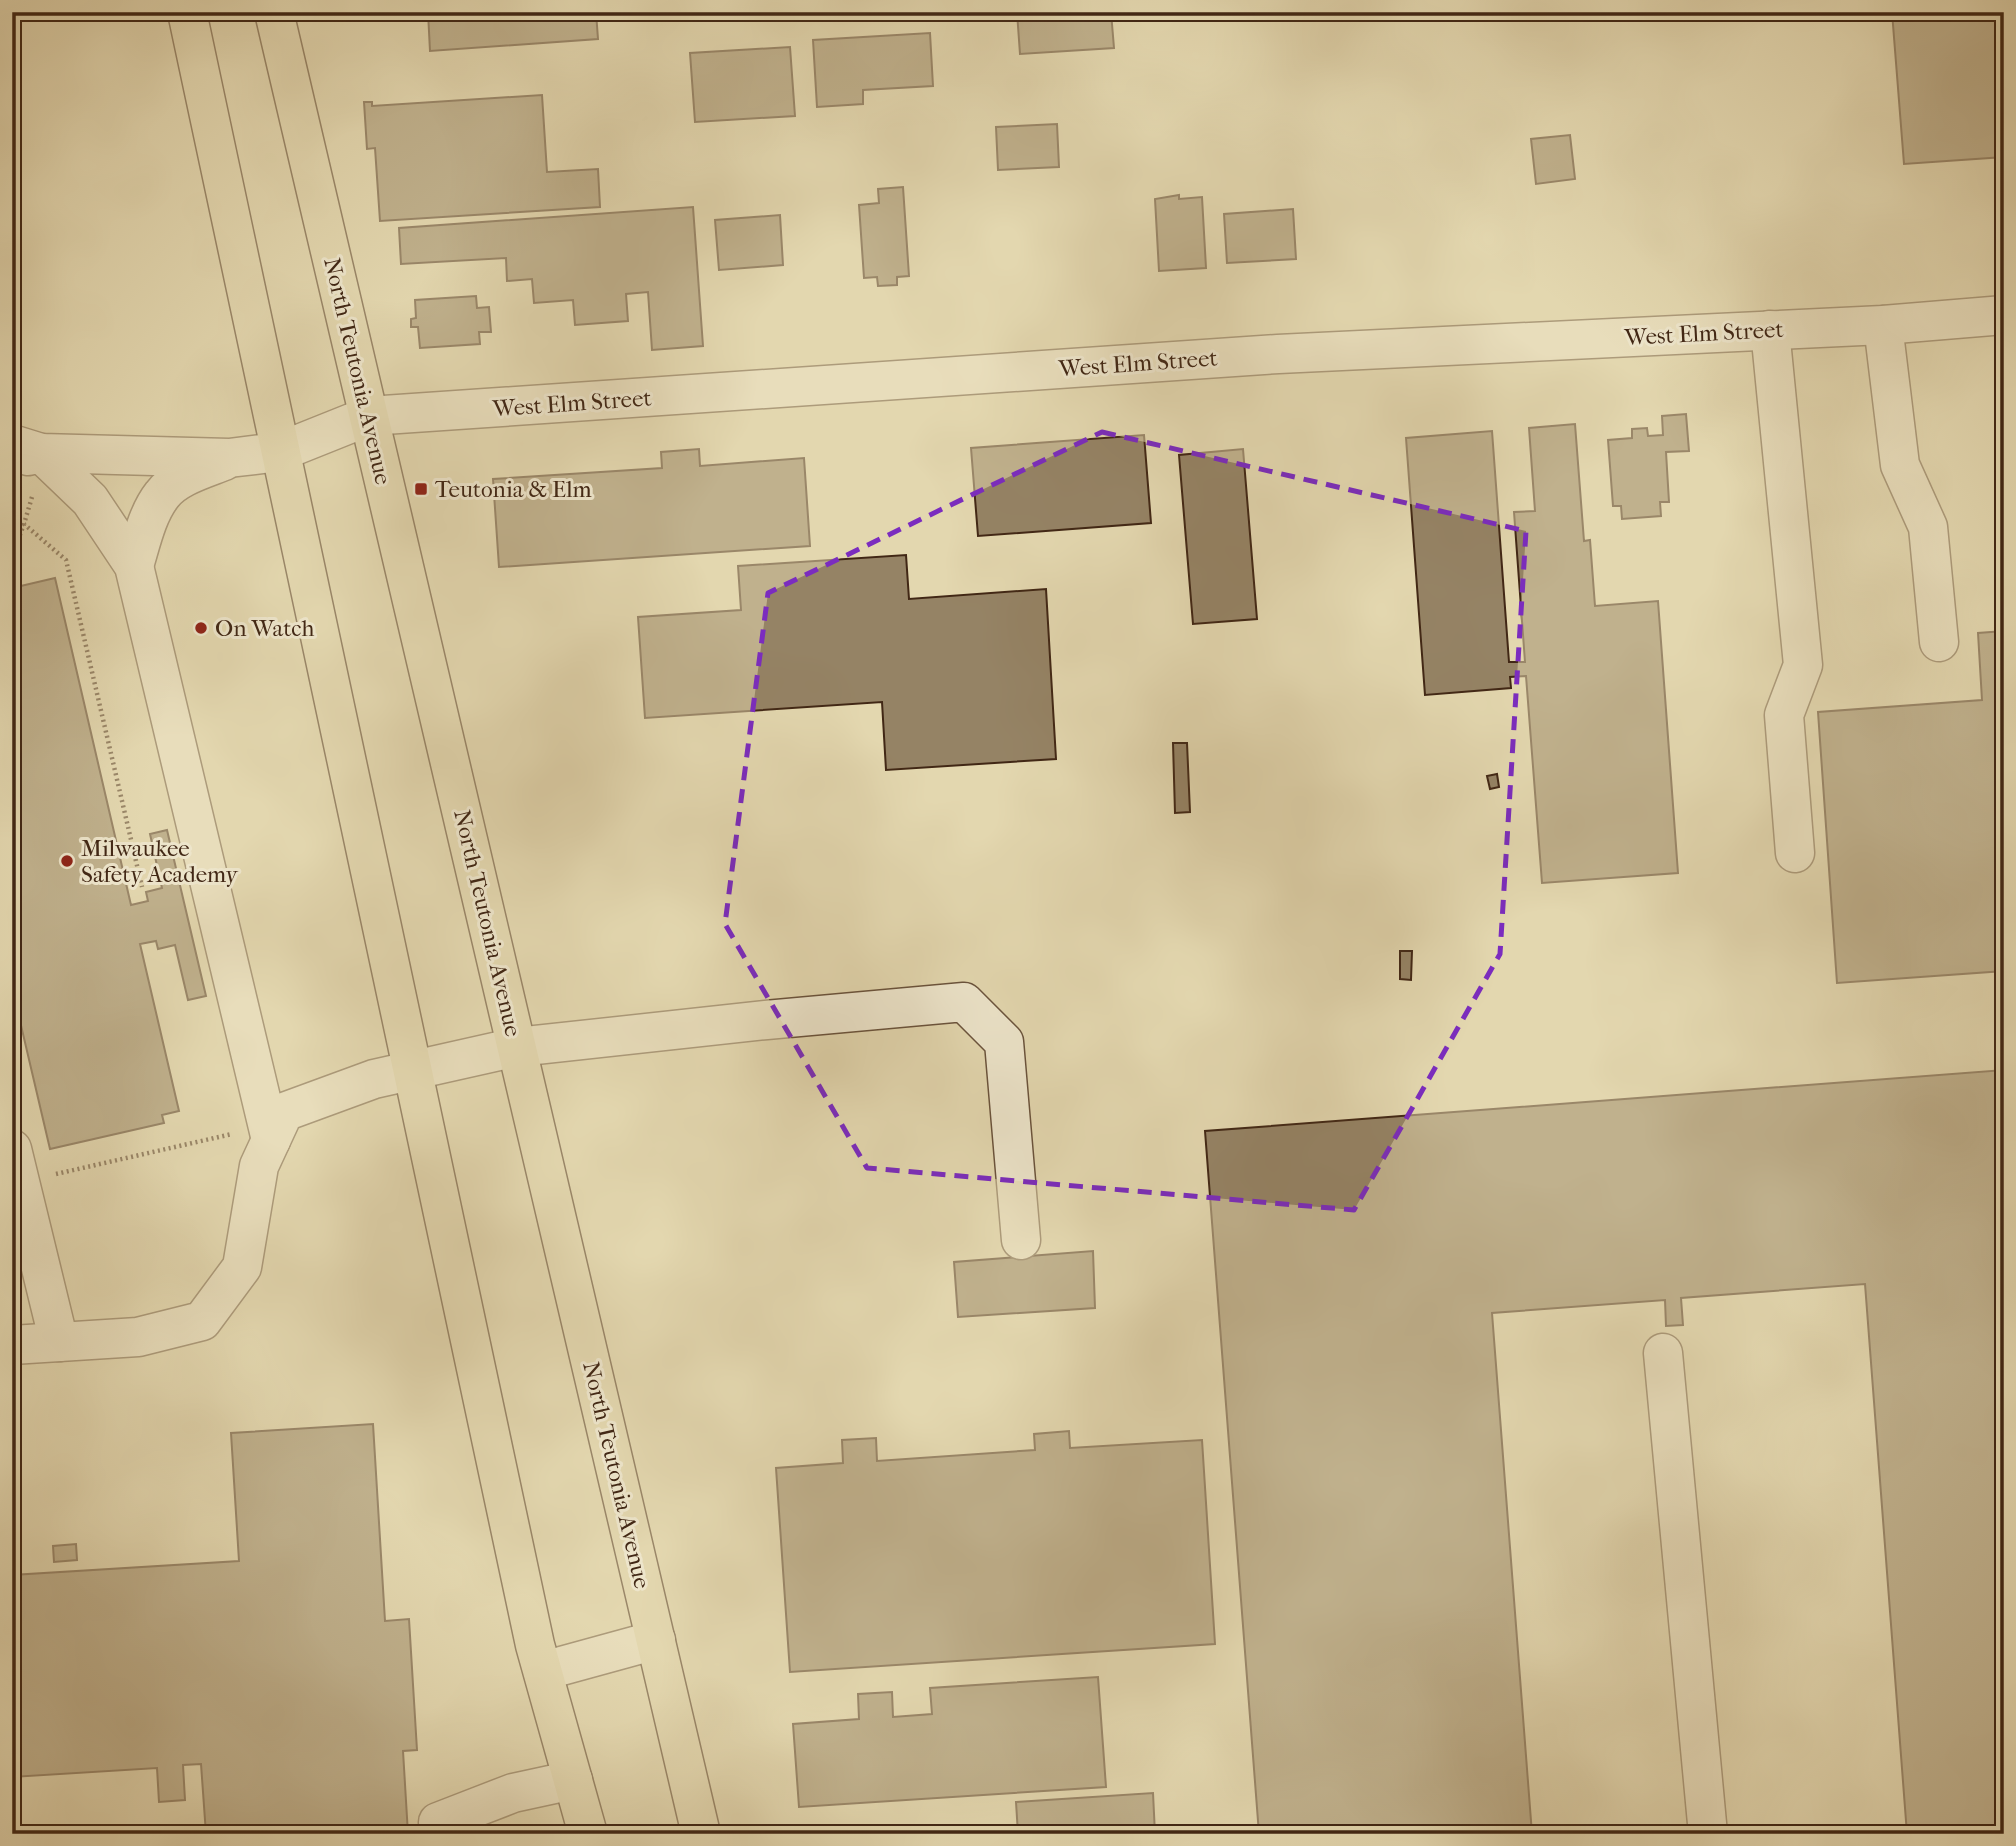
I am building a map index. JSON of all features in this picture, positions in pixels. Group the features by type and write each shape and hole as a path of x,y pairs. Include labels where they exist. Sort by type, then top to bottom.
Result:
{"main road":[{"path":"187,12 279,452 542,1671 588,1834"},
{"name":"North Teutonia Avenue","path":"274,12 701,1834"}],"street":[{"name":"West Elm Street","path":"229,458 279,452 369,416 1278,354 1883,325 2004,315"},
{"path":"1883,325 1900,465 1928,527 1939,642"},
{"path":"1770,330 1803,665 1784,715 1794,853"},
{"path":"25,461 229,458"},
{"path":"134,566 145,529 162,494 191,474 229,458"},
{"path":"25,461 90,500 134,566 271,1140"},
{"path":"12,1345 138,1337 202,1321 242,1267 259,1166 284,1112 374,1079 517,1047 964,1002 1004,1042 1021,1240"},
{"path":"12,1149 59,1342"},
{"path":"1663,1353 1708,1834"},
{"path":"542,1671 656,1640"},
{"path":"439,1834 438,1822 513,1793 573,1780"}],"path":[{"path":"12,556 24,524 25,461"},
{"path":"24,524 66,560 142,887"},
{"path":"12,565 16,583"},
{"path":"51,1175 233,1134 230,1121"}],"highlighted area":[{"path":"1102,432 1526,531 1500,954 1354,1210 867,1168 725,924 768,593"}],"building":[{"path":"428,12 596,12 598,39 430,51"},
{"path":"1017,12 1111,12 1114,48 1020,54"},
{"path":"1892,12 1997,12 2004,104 2004,157 1904,164"},
{"path":"930,33 933,86 863,90 863,104 817,107 813,40"},
{"path":"790,47 795,116 695,122 690,53"},
{"path":"542,95 547,172 598,169 600,207 380,221 375,148 367,149 364,102 372,102 372,106"},
{"path":"1057,124 1059,167 998,170 996,127"},
{"path":"1570,135 1575,179 1536,184 1531,139"},
{"path":"903,187 909,276 897,277 897,285 878,286 877,277 864,278 859,205 879,203 878,189"},
{"path":"1179,195 1179,199 1202,197 1206,268 1159,271 1155,199"},
{"path":"693,207 703,346 652,350 648,292 626,294 628,321 575,325 573,300 534,303 532,279 507,281 506,258 401,264 399,228"},
{"path":"1293,209 1296,259 1227,263 1224,214"},
{"path":"780,215 783,265 719,270 715,220"},
{"path":"476,296 477,308 489,307 491,332 479,332 480,344 420,348 418,327 411,327 411,319 416,318 415,300"},
{"path":"1686,414 1689,451 1666,452 1669,502 1660,502 1661,516 1622,519 1621,506 1613,506 1608,440 1632,438 1632,429 1647,428 1648,436 1663,435 1662,416"},
{"path":"1575,424 1584,541 1590,540 1595,606 1658,601 1678,873 1542,883 1526,676 1510,677 1511,688 1425,695 1406,438 1492,431 1509,662 1525,662 1514,512 1535,511 1529,428"},
{"path":"1144,435 1151,523 978,536 971,448"},
{"path":"699,449 700,466 804,458 810,546 499,567 493,479 662,468 661,452"},
{"path":"1243,449 1257,619 1193,624 1179,455"},
{"path":"906,555 909,599 1046,589 1056,759 886,770 882,702 645,718 638,617 741,610 738,566"},
{"name":"Milwaukee Safety Academy","path":"55,578 131,905 148,901 146,892 162,888 150,834 167,830 206,996 188,1000 175,945 158,949 156,941 140,944 179,1111 162,1115 164,1123 50,1149 12,987 12,588"},
{"path":"2004,631 2004,971 1837,983 1818,712 1982,700 1978,633"},
{"path":"1173,743 1187,743 1190,812 1175,813"},
{"path":"1497,774 1499,787 1490,789 1487,776"},
{"path":"1400,951 1412,951 1411,980 1400,979"},
{"path":"2004,1070 2004,1834 1907,1834 1865,1284 1681,1298 1683,1325 1666,1326 1665,1300 1492,1313 1532,1834 1259,1834 1205,1131"},
{"path":"1093,1251 1095,1308 958,1317 954,1262"},
{"path":"373,1424 385,1621 409,1619 417,1750 403,1751 408,1834 206,1834 201,1764 183,1765 185,1800 159,1802 157,1768 12,1777 12,1575 239,1561 231,1433"},
{"path":"1069,1431 1070,1448 1202,1440 1215,1644 790,1672 776,1468 843,1463 842,1440 876,1438 877,1461 1035,1450 1034,1434"},
{"path":"76,1544 77,1560 54,1562 53,1546"},
{"path":"1098,1677 1106,1787 799,1807 793,1724 859,1719 858,1694 892,1692 893,1717 932,1714 930,1688"},
{"path":"1153,1793 1155,1834 1018,1834 1016,1802"}],"place":[{"name":"Teutonia & Elm","path":"421,489"},
{"name":"On Watch","path":"201,628"},
{"name":"Milwaukee Safety Academy","path":"67,861"}]}
